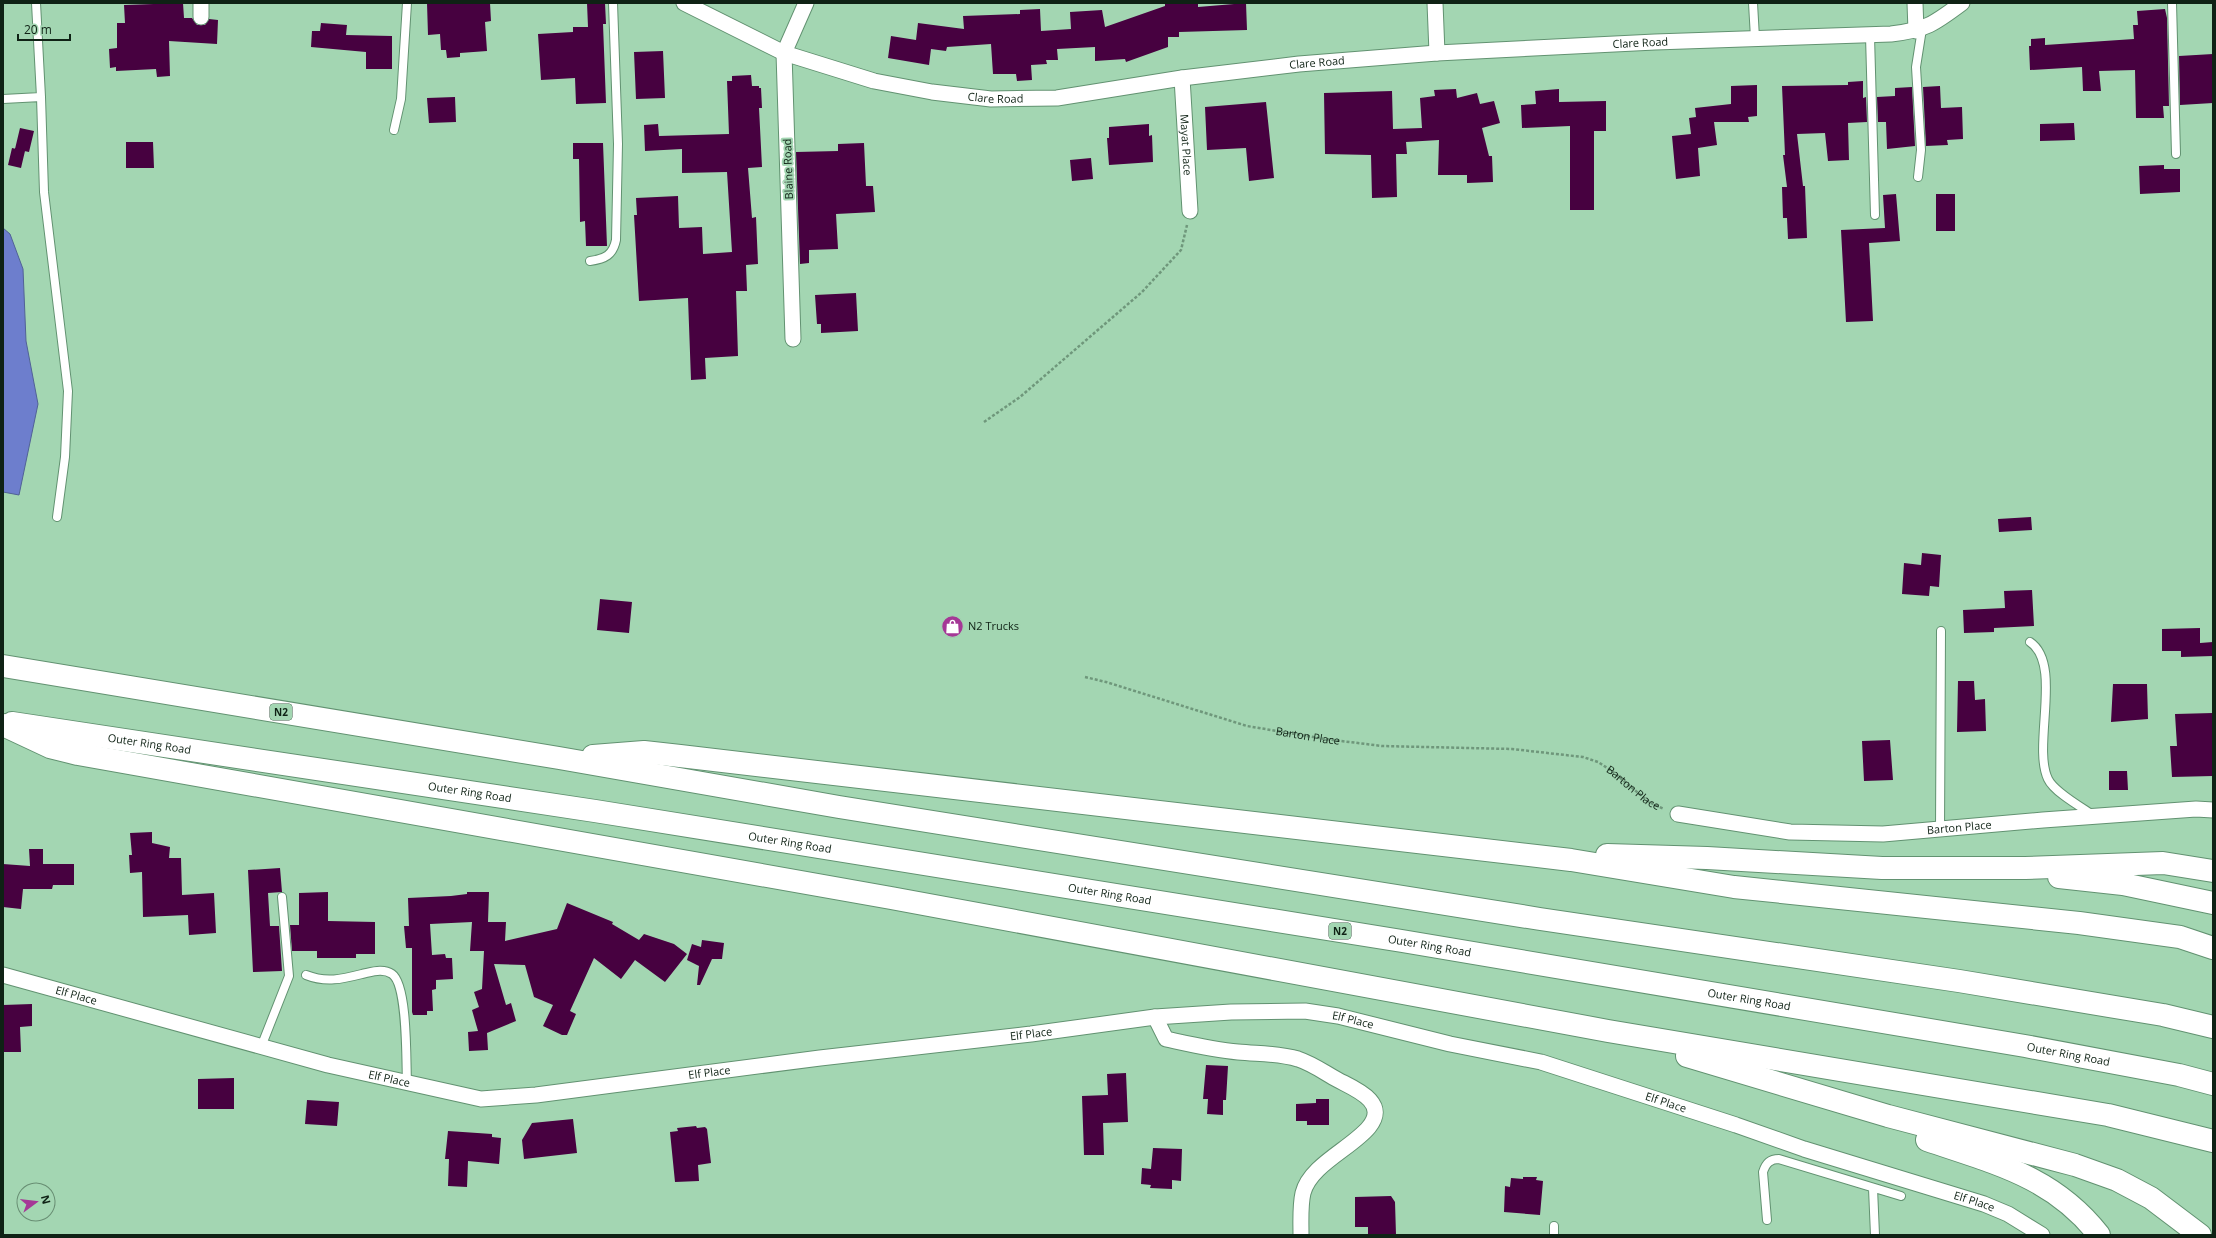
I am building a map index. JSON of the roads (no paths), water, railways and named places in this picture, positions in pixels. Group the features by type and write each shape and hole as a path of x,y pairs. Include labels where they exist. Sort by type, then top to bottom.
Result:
{"highway":[{"name":"N2","path":"3,666 559,758 838,807 1540,919 1959,981 2163,1015 2213,1027"},
{"name":"Outer Ring Road","path":"3,721 603,813 1387,938 2025,1046 2179,1075 2213,1084"},
{"path":"3,725 50,747 78,754 891,898 1608,1031 2108,1115 2213,1141"},
{"path":"559,758 644,752 680,756 1571,860 1734,887 2079,923 2180,938 2213,948"},
{"path":"1571,860 1615,854 1882,868 2025,868 2163,863 2213,871"},
{"path":"2025,868 2065,878 2123,884 2213,903"},
{"path":"1608,1031 1772,1082 1896,1118 2075,1165 2117,1180 2151,1198 2197,1232"},
{"path":"1772,1082 1793,1094 2027,1176 2068,1202 2099,1235"}],"street":[{"name":"Clare Road","path":"684,3 784,53 874,81 932,92 991,99 1057,98 1182,78 1299,64 1437,54 1755,38 1870,36 1919,30 1930,26 1962,3"},
{"name":"Blaine Road","path":"793,340 784,53 806,3"},
{"path":"1435,3 1437,54"},
{"path":"1915,3 1919,30"},
{"name":"Mayat Place","path":"1182,78 1190,211"},
{"name":"Barton Place","path":"1678,814 1771,830 1804,834 1883,834 2094,816 2213,810"},
{"name":"Elf Place","path":"3,974 261,1047 407,1084 481,1099 502,1099 1155,1017 1231,1012 1305,1011 1338,1016 1450,1044 1541,1062 1736,1125 1804,1149 1984,1204 2008,1214 2042,1235"},
{"path":"1155,1017 1166,1039 1237,1052 1274,1054 1298,1059 1358,1090 1369,1098 1373,1104 1375,1114 1369,1127 1317,1171 1308,1181 1304,1191 1302,1204 1302,1235"}],"lane":[{"path":"36,3 44,192 68,392 64,457 57,517"},
{"path":"394,130 402,83 407,3"},
{"path":"590,261 608,256 614,251 616,240 618,144 613,3"},
{"path":"1753,3 1755,38"},
{"path":"2172,3 2176,154"},
{"path":"1918,177 1921,150 1916,67 1919,30"},
{"path":"1870,36 1875,215"},
{"path":"3,98 41,98"},
{"path":"1940,830 1941,631"},
{"path":"2030,642 2037,646 2045,668 2044,761 2048,780 2060,792 2094,816"},
{"path":"261,1047 289,976 282,897"},
{"path":"306,976 319,980 329,980 382,970 392,974 398,980 404,1015 407,1084"},
{"path":"1802,1166 1804,1149"},
{"path":"1767,1220 1763,1172 1765,1166 1773,1159 1779,1159 1901,1196"},
{"path":"1873,1188 1875,1235"},
{"path":"1554,1226 1554,1235"}],"water":[{"path":"3,228 10,234 23,269 26,341 38,404 19,495 3,492"}],"place":[{"name":"N2 Trucks","path":"952,626"}]}
